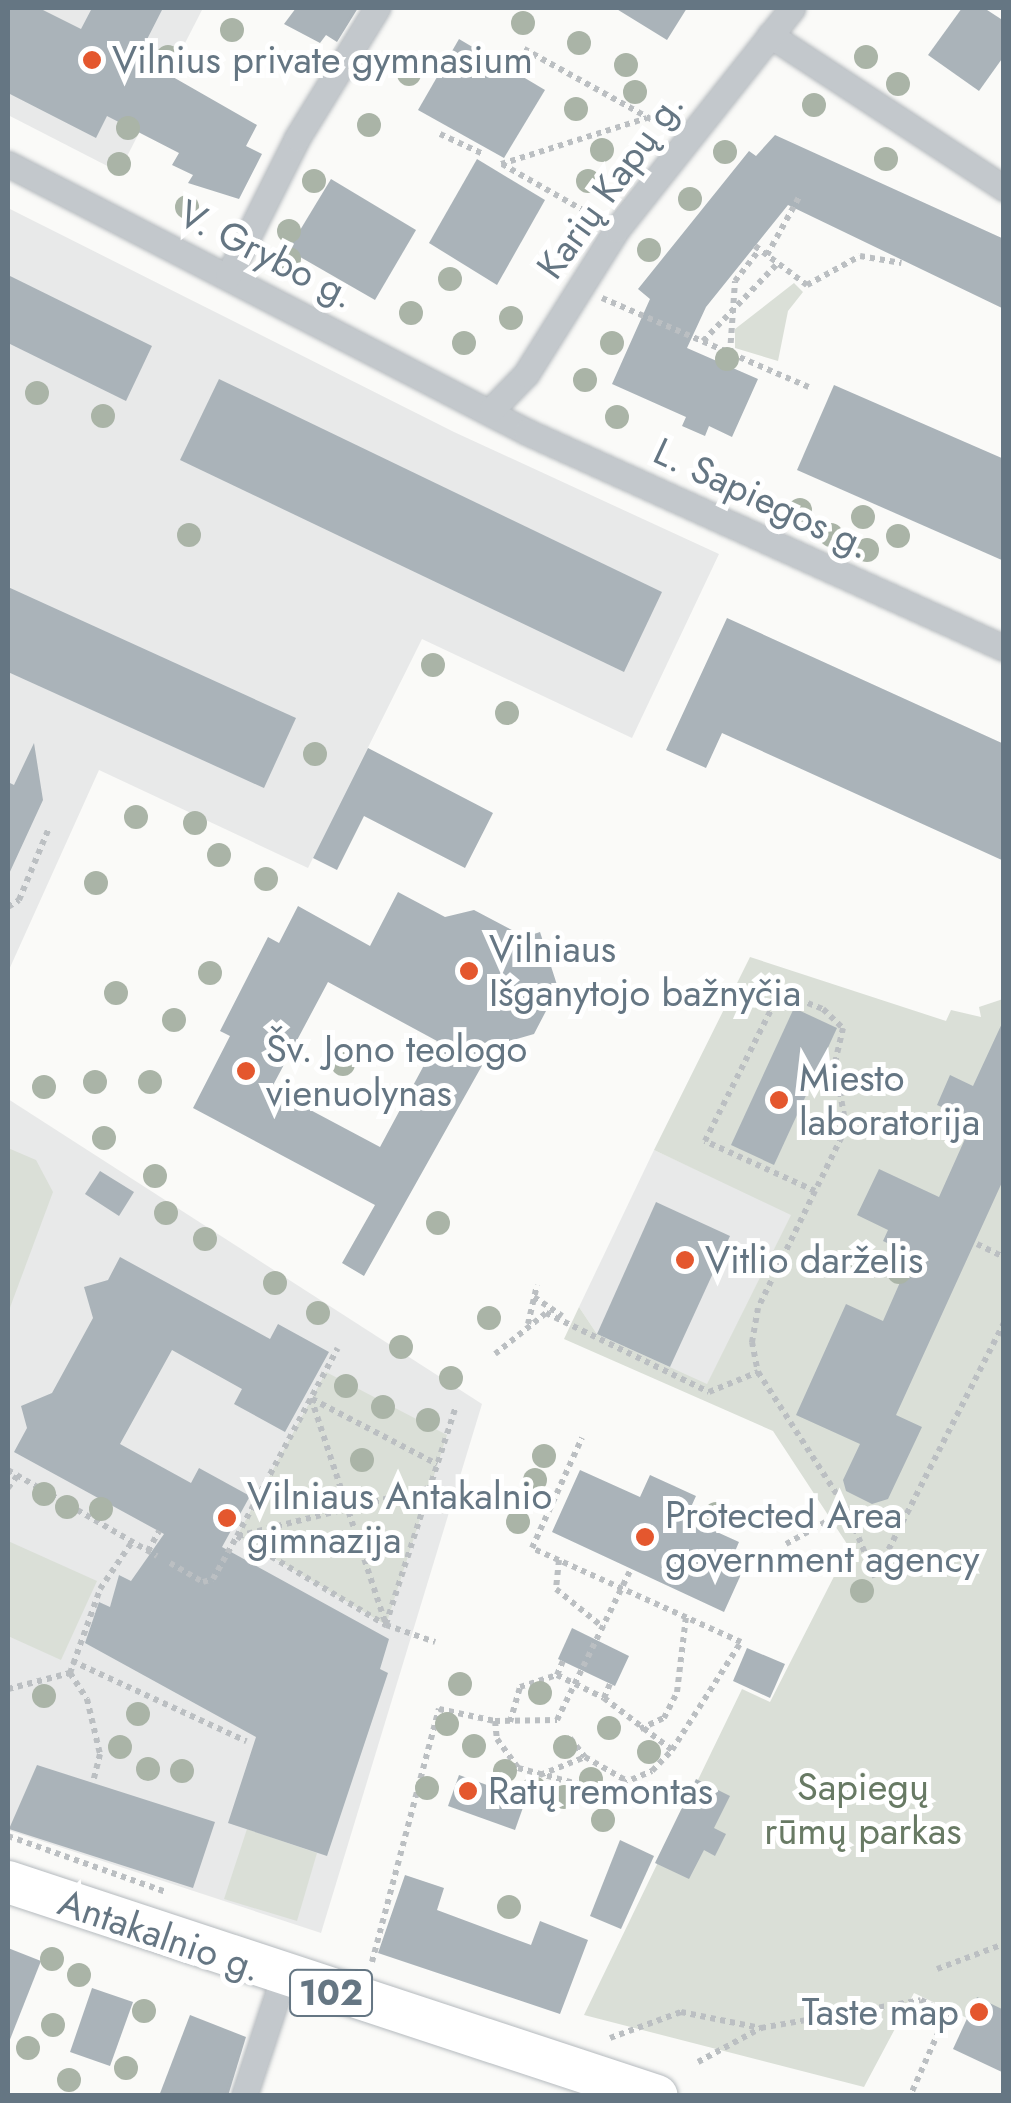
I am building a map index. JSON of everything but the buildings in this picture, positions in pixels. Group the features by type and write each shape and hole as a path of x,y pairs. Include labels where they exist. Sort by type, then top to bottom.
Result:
{"main road":[{"name":"Antakalnio g.","path":"8,1882 283,1978 657,2096"}],"street":[{"path":"228,276 297,138 376,8"},
{"name":"Karių Kapų g.","path":"492,410 526,374 618,229 792,8"},
{"path":"770,35 1004,188"},
{"name":"V. Grybo g.","path":"8,164 492,410"},
{"name":"L. Sapiegos g.","path":"492,410 1004,648"},
{"path":"244,2096 283,1978"}],"path":[{"path":"524,49 688,139"},
{"path":"618,229 500,164 648,117"},
{"path":"440,134 483,154"},
{"path":"730,353 729,314 735,282 799,197"},
{"path":"760,250 807,285 860,256 902,263"},
{"path":"703,341 777,264"},
{"path":"578,288 809,387"},
{"path":"8,907 19,900 50,828"},
{"path":"815,1191 705,1141 780,992 823,1009 844,1028 835,1062 846,1128 758,1308 758,1372 847,1510 875,1577 1004,1323"},
{"path":"977,1244 1004,1257"},
{"path":"528,1325 537,1285"},
{"path":"534,1296 566,1318 709,1392 758,1372"},
{"path":"495,1354 546,1314 566,1318"},
{"path":"170,1563 203,1582 212,1578 338,1348"},
{"path":"311,1398 437,1464"},
{"path":"311,1398 386,1625"},
{"path":"386,1625 455,1409"},
{"path":"495,1721 505,1755 540,1775 580,1790 628,1782 672,1750 741,1642 532,1548 582,1438"},
{"path":"8,1470 158,1556"},
{"path":"8,1488 17,1476"},
{"path":"237,1536 430,1488"},
{"path":"786,1544 847,1510"},
{"path":"148,1551 158,1531"},
{"path":"237,1536 386,1625 435,1642"},
{"path":"93,1783 100,1754 86,1699 70,1672 100,1589 132,1542"},
{"path":"558,1560 556,1589 604,1628"},
{"path":"372,1962 439,1710 495,1721 557,1720 578,1684 631,1569"},
{"path":"639,1729 664,1718 677,1692 686,1617"},
{"path":"72,1661 246,1741"},
{"path":"557,1675 563,1661"},
{"path":"8,1689 70,1672"},
{"path":"510,1722 520,1687 557,1675 604,1698 639,1729 672,1750"},
{"path":"604,1698 610,1684"},
{"path":"575,1748 628,1782"},
{"path":"540,1775 585,1757"},
{"path":"8,1836 182,1898"},
{"path":"937,1969 1004,1944"},
{"path":"698,2062 761,2028 921,2000 947,2013 910,2096"},
{"path":"610,2038 681,2012 761,2028"}],"shaded area":[{"name":"Vilnius private gymnasium","path":"8,8 203,8 119,172 8,115"},
{"path":"8,208 454,432 719,554 632,738 422,639 308,868 99,770 8,972"},
{"name":"Vilniaus Antakalnio gimnazija","path":"8,1099 482,1404 321,1933 8,1830"},
{"name":"Vitlio darželis","path":"654,1150 792,1214 707,1385 597,1334 579,1307"}],"green space":[{"path":"794,283 803,292 788,311 778,361 735,348 735,329"},
{"name":"Sapiegų rūmų parkas","path":"750,957 946,1021 951,1010 981,1017 979,1007 1003,999 1003,2035 914,1993 864,2087 584,2015 742,1689 770,1702 849,1547 773,1431 564,1339 579,1307 597,1334 707,1384 791,1215 654,1150"},
{"path":"8,1148 36,1160 53,1192 8,1313"},
{"path":"326,1372 447,1435 386,1625 237,1536"},
{"path":"8,1541 97,1581 61,1660 8,1636"},
{"path":"247,1829 317,1853 297,1921 224,1899"}],"place":[{"name":"Vilnius private gymnasium","path":"92,60"},
{"name":"Vilniaus Išganytojo bažnyčia","path":"469,971"},
{"name":"Šv. Jono teologo vienuolynas","path":"246,1071"},
{"name":"Miesto laboratorija","path":"779,1100"},
{"name":"Vitlio darželis","path":"685,1260"},
{"name":"Vilniaus Antakalnio gimnazija","path":"227,1518"},
{"name":"Protected Area government agency","path":"645,1537"},
{"name":"Ratų remontas","path":"468,1791"},
{"name":"Taste map","path":"979,2012"}]}
